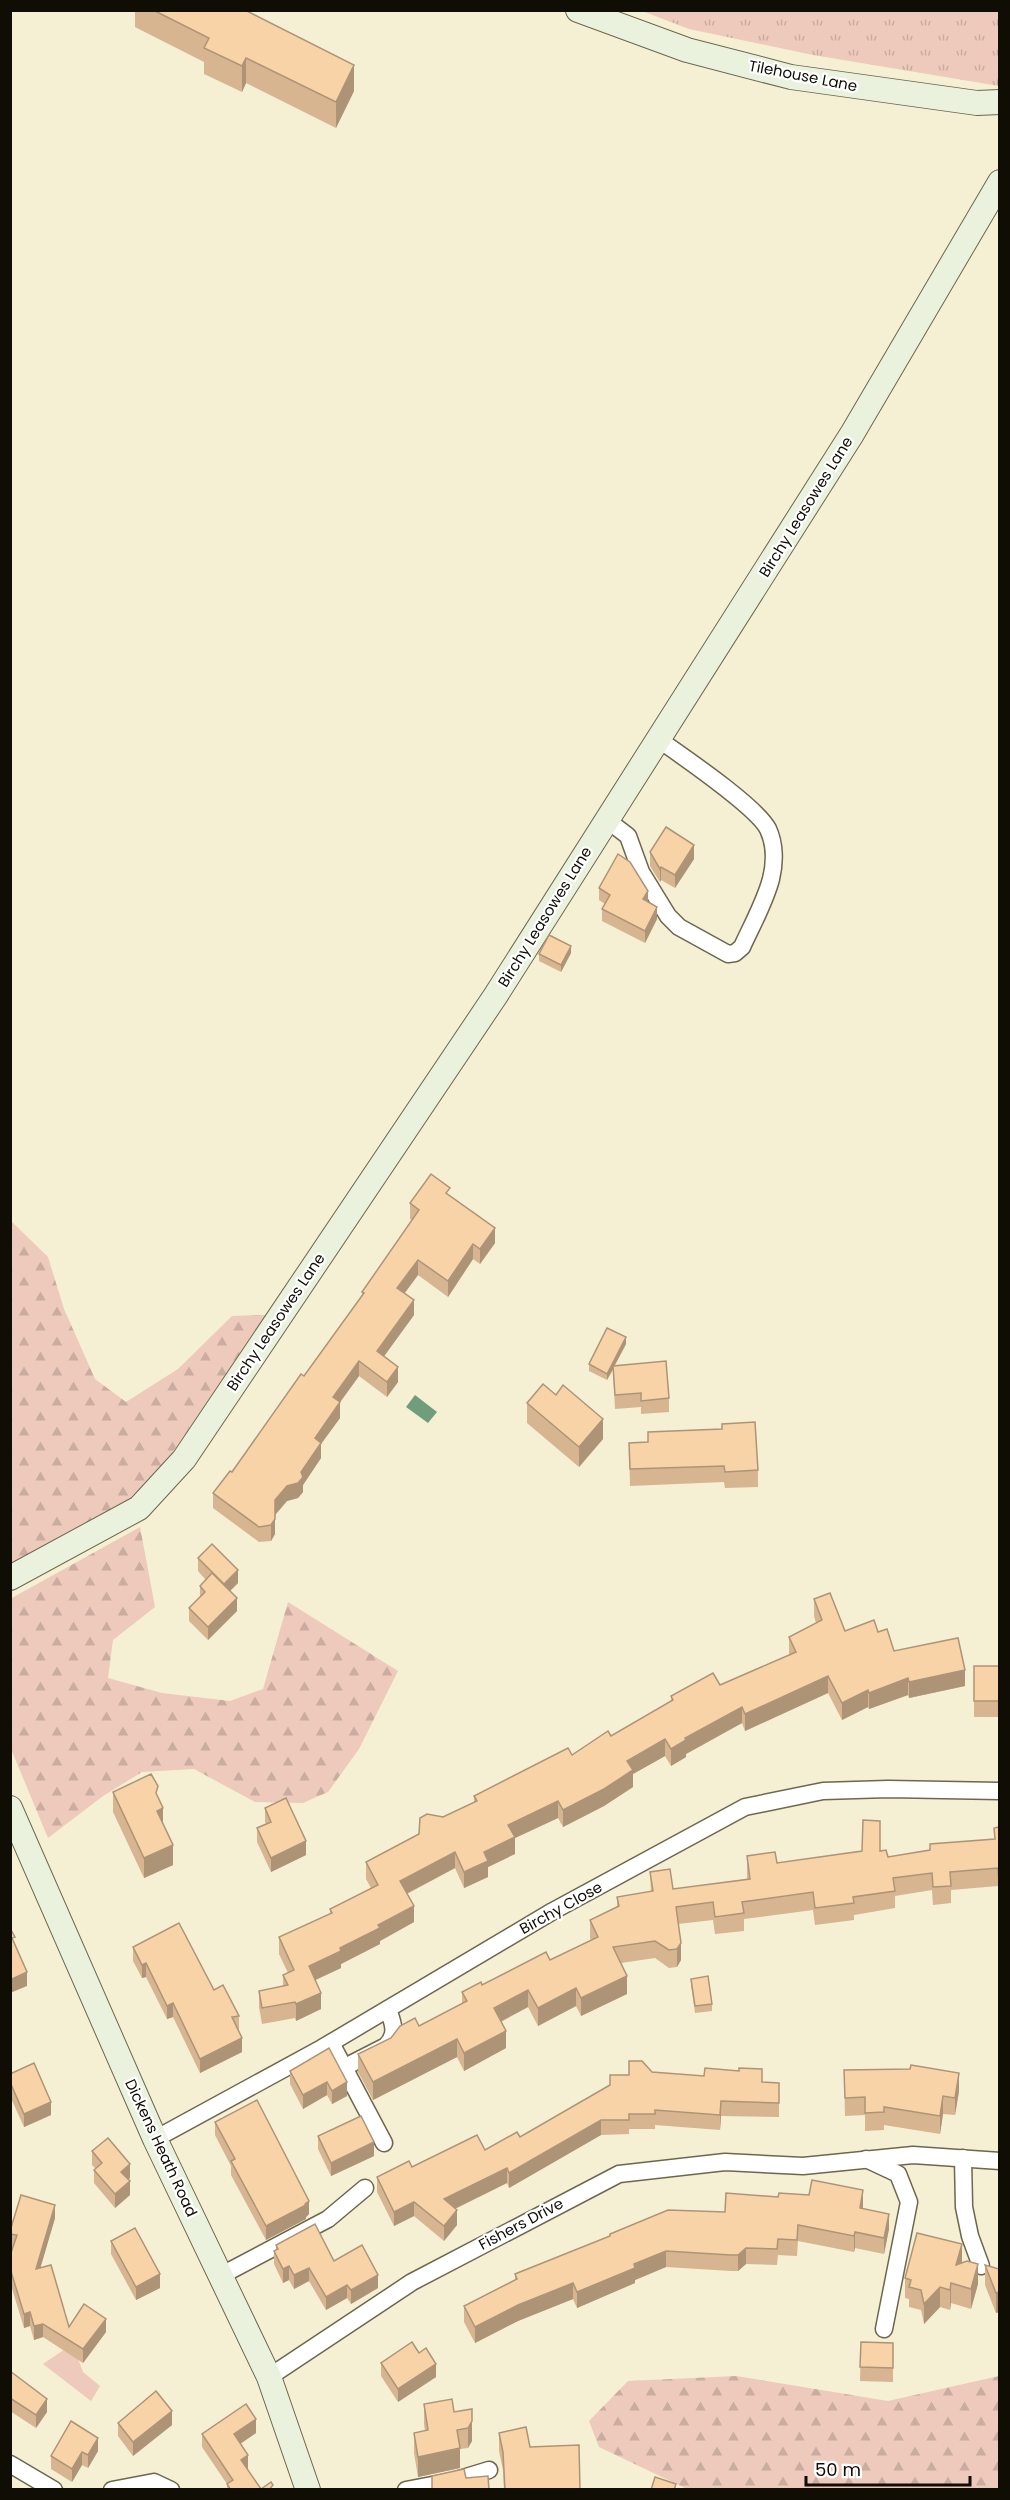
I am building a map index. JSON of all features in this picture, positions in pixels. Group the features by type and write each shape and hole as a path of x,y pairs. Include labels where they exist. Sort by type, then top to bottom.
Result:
{"street":[{"name":"Tilehouse Lane","path":"578,10 687,50 791,77 977,103 999,102"},
{"name":"Birchy Leasowes Lane","path":"10,1578 139,1508 184,1459 496,995 852,434 999,182"},
{"path":"607,820 628,836 641,872 668,916 679,927 728,954 735,953 742,946 771,879 774,861 772,842 767,827 749,807 658,740"},
{"name":"Birchy Close","path":"155,2139 331,2043 554,1911 745,1807 823,1791 888,1789 999,1791"},
{"name":"Dickens Heath Road","path":"13,1819 155,2139 269,2377 308,2490"},
{"path":"343,2068 392,2041 395,2033 388,2009"},
{"path":"331,2043 384,2144"},
{"name":"Fishers Drive","path":"269,2377 412,2282 619,2174 725,2162 803,2166 913,2155 999,2161"},
{"path":"963,2158 964,2207 970,2236 981,2266"},
{"path":"866,2159 897,2175 909,2202 884,2329"},
{"path":"220,2276 328,2219 366,2188"},
{"path":"10,2464 54,2490"},
{"path":"406,2490 453,2481 489,2470"},
{"path":"112,2490 154,2482 171,2490"}],"green space":[{"path":"642,11 999,11 999,86 813,55 689,29"},
{"path":"10,1220 48,1257 64,1309 95,1379 126,1402 178,1369 232,1316 266,1315 146,1491 10,1566"},
{"path":"140,1527 155,1607 113,1640 108,1678 162,1693 230,1701 263,1689 288,1602 398,1671 359,1749 328,1792 303,1803 255,1802 194,1769 142,1772 103,1796 48,1838 11,1749 10,1599"},
{"path":"68,2347 77,2356 83,2372 100,2386 91,2401 43,2364"},
{"path":"736,2376 888,2401 999,2376 999,2489 687,2489 599,2447 589,2421 628,2381"}],"shaded area":[{"path":"415,1395 437,1412 428,1423 406,1407"}],"building":[{"path":"153,10 245,10 354,65 336,102 246,58 242,66 204,48 209,38"},
{"path":"666,827 694,845 675,875 661,867 660,869 650,852"},
{"path":"618,854 630,862 648,891 643,899 657,907 645,931 602,909 610,895 599,888"},
{"path":"549,935 571,946 561,965 539,954"},
{"path":"431,1174 450,1188 446,1193 495,1228 480,1249 473,1244 448,1281 418,1260 397,1288 414,1300 377,1351 398,1367 387,1382 359,1361 333,1397 340,1402 315,1438 321,1443 301,1472 303,1477 298,1483 287,1486 275,1500 275,1519 271,1525 259,1527 213,1493 230,1471 232,1472 301,1374 304,1376 364,1293 362,1292 419,1210 410,1203"},
{"path":"607,1328 626,1337 607,1374 589,1364"},
{"path":"666,1361 669,1398 641,1401 641,1393 615,1395 613,1366"},
{"path":"543,1384 556,1395 563,1385 603,1419 579,1447 527,1403"},
{"path":"755,1422 758,1470 725,1472 724,1466 630,1469 629,1443 648,1442 648,1432 722,1429 722,1424"},
{"path":"212,1544 238,1570 224,1584 198,1558"},
{"path":"212,1573 237,1598 208,1627 189,1608 205,1592 200,1586"},
{"path":"830,1593 845,1631 874,1620 878,1632 887,1629 894,1651 958,1638 965,1670 909,1682 908,1678 869,1693 868,1690 842,1703 828,1676 745,1714 742,1707 685,1738 686,1740 671,1749 665,1739 627,1761 633,1770 604,1789 563,1810 558,1801 508,1825 515,1837 484,1852 488,1861 464,1872 455,1852 400,1881 414,1906 378,1925 380,1928 340,1948 341,1951 309,1966 321,1993 296,2004 295,2002 262,2008 259,1991 288,1985 283,1975 294,1970 279,1937 332,1913 330,1909 378,1885 366,1862 419,1834 420,1818 427,1814 443,1817 477,1801 474,1796 568,1748 572,1755 608,1731 611,1736 673,1700 671,1696 713,1673 720,1685 796,1652 789,1637 822,1620 814,1599"},
{"path":"974,1666 999,1666 999,1701 974,1701"},
{"path":"151,1774 158,1786 156,1793 163,1808 157,1811 173,1845 144,1858 113,1792"},
{"path":"286,1798 306,1841 271,1858 257,1828 271,1822 265,1808"},
{"path":"863,1820 880,1821 880,1851 886,1850 888,1857 930,1850 930,1844 995,1839 994,1828 999,1827 999,1883 998,1868 950,1872 951,1886 933,1887 932,1873 893,1878 895,1891 853,1897 854,1903 815,1908 813,1892 742,1902 744,1913 715,1917 713,1902 676,1907 681,1943 677,1949 669,1950 655,1941 613,1947 627,1976 581,1998 576,1988 538,2008 528,1990 494,2008 506,2031 464,2053 457,2039 373,2082 358,2054 391,2038 400,2026 415,2018 419,2026 467,2001 462,1992 481,1982 482,1985 546,1952 550,1960 598,1937 590,1920 619,1906 617,1897 653,1891 650,1872 670,1869 673,1889 750,1879 747,1856 775,1852 777,1863 862,1851"},
{"path":"179,1923 214,1990 223,1985 239,2016 232,2017 242,2038 200,2059 173,2003 167,2006 146,1963 142,1965 133,1947"},
{"path":"10,1928 27,1972 10,1980"},
{"path":"708,1976 712,2004 695,2006 691,1979"},
{"path":"329,2048 347,2082 332,2091 327,2082 303,2095 290,2071"},
{"path":"629,2061 642,2061 652,2072 704,2076 705,2068 739,2071 739,2068 762,2069 762,2082 779,2083 779,2103 721,2101 720,2115 655,2110 655,2114 629,2114 629,2120 601,2120 509,2173 507,2168 444,2199 457,2210 444,2226 414,2202 394,2212 377,2177 409,2161 412,2167 477,2135 485,2150 517,2132 520,2137 610,2085 610,2075 629,2075"},
{"path":"34,2063 51,2102 24,2114 10,2082 10,2074"},
{"path":"911,2065 959,2073 955,2098 943,2096 940,2116 884,2107 884,2112 865,2113 865,2097 845,2098 844,2070 910,2069"},
{"path":"257,2100 309,2201 306,2205 266,2226 231,2161 235,2159 215,2122"},
{"path":"361,2116 374,2142 331,2163 318,2136"},
{"path":"108,2138 130,2164 121,2172 130,2181 115,2194 94,2170 102,2163 92,2151"},
{"path":"812,2180 863,2190 860,2208 889,2214 884,2238 855,2232 854,2236 798,2225 797,2240 778,2239 777,2249 746,2248 738,2255 666,2251 634,2264 635,2268 577,2292 573,2283 518,2305 475,2327 464,2306 517,2279 515,2274 668,2210 725,2212 726,2193 778,2197 779,2193 809,2195"},
{"path":"21,2195 55,2205 36,2269 51,2265 69,2327 84,2304 106,2319 83,2349 43,2324 34,2326 30,2312 24,2314 10,2268 10,2256 17,2235 10,2234 10,2231"},
{"path":"315,2224 334,2261 362,2245 378,2275 351,2290 347,2285 326,2297 309,2268 294,2275 289,2266 283,2269 274,2251 278,2249 276,2245"},
{"path":"135,2228 160,2274 136,2287 111,2241"},
{"path":"917,2233 962,2244 956,2265 967,2261 978,2264 971,2289 951,2283 950,2290 940,2287 924,2304 921,2290 909,2287 911,2280 905,2278"},
{"path":"985,2265 999,2269 999,2292 996,2293"},
{"path":"412,2342 419,2353 426,2348 436,2364 398,2389 381,2363"},
{"path":"861,2342 893,2343 893,2368 860,2367"},
{"path":"10,2371 47,2399 36,2415 10,2398"},
{"path":"156,2391 172,2411 133,2442 118,2423"},
{"path":"452,2399 454,2412 472,2409 472,2421 468,2428 457,2430 460,2448 418,2457 414,2433 428,2430 424,2404"},
{"path":"246,2404 256,2419 234,2434 248,2455 241,2460 261,2489 271,2482 273,2485 269,2490 231,2490 227,2484 233,2480 202,2434"},
{"path":"71,2421 98,2438 88,2455 82,2452 72,2469 51,2456"},
{"path":"526,2427 530,2447 579,2445 580,2490 505,2490 503,2452 499,2433"},
{"path":"464,2469 466,2478 488,2476 489,2490 432,2490 432,2476"},
{"path":"655,2477 676,2484 674,2490 651,2490"}]}
